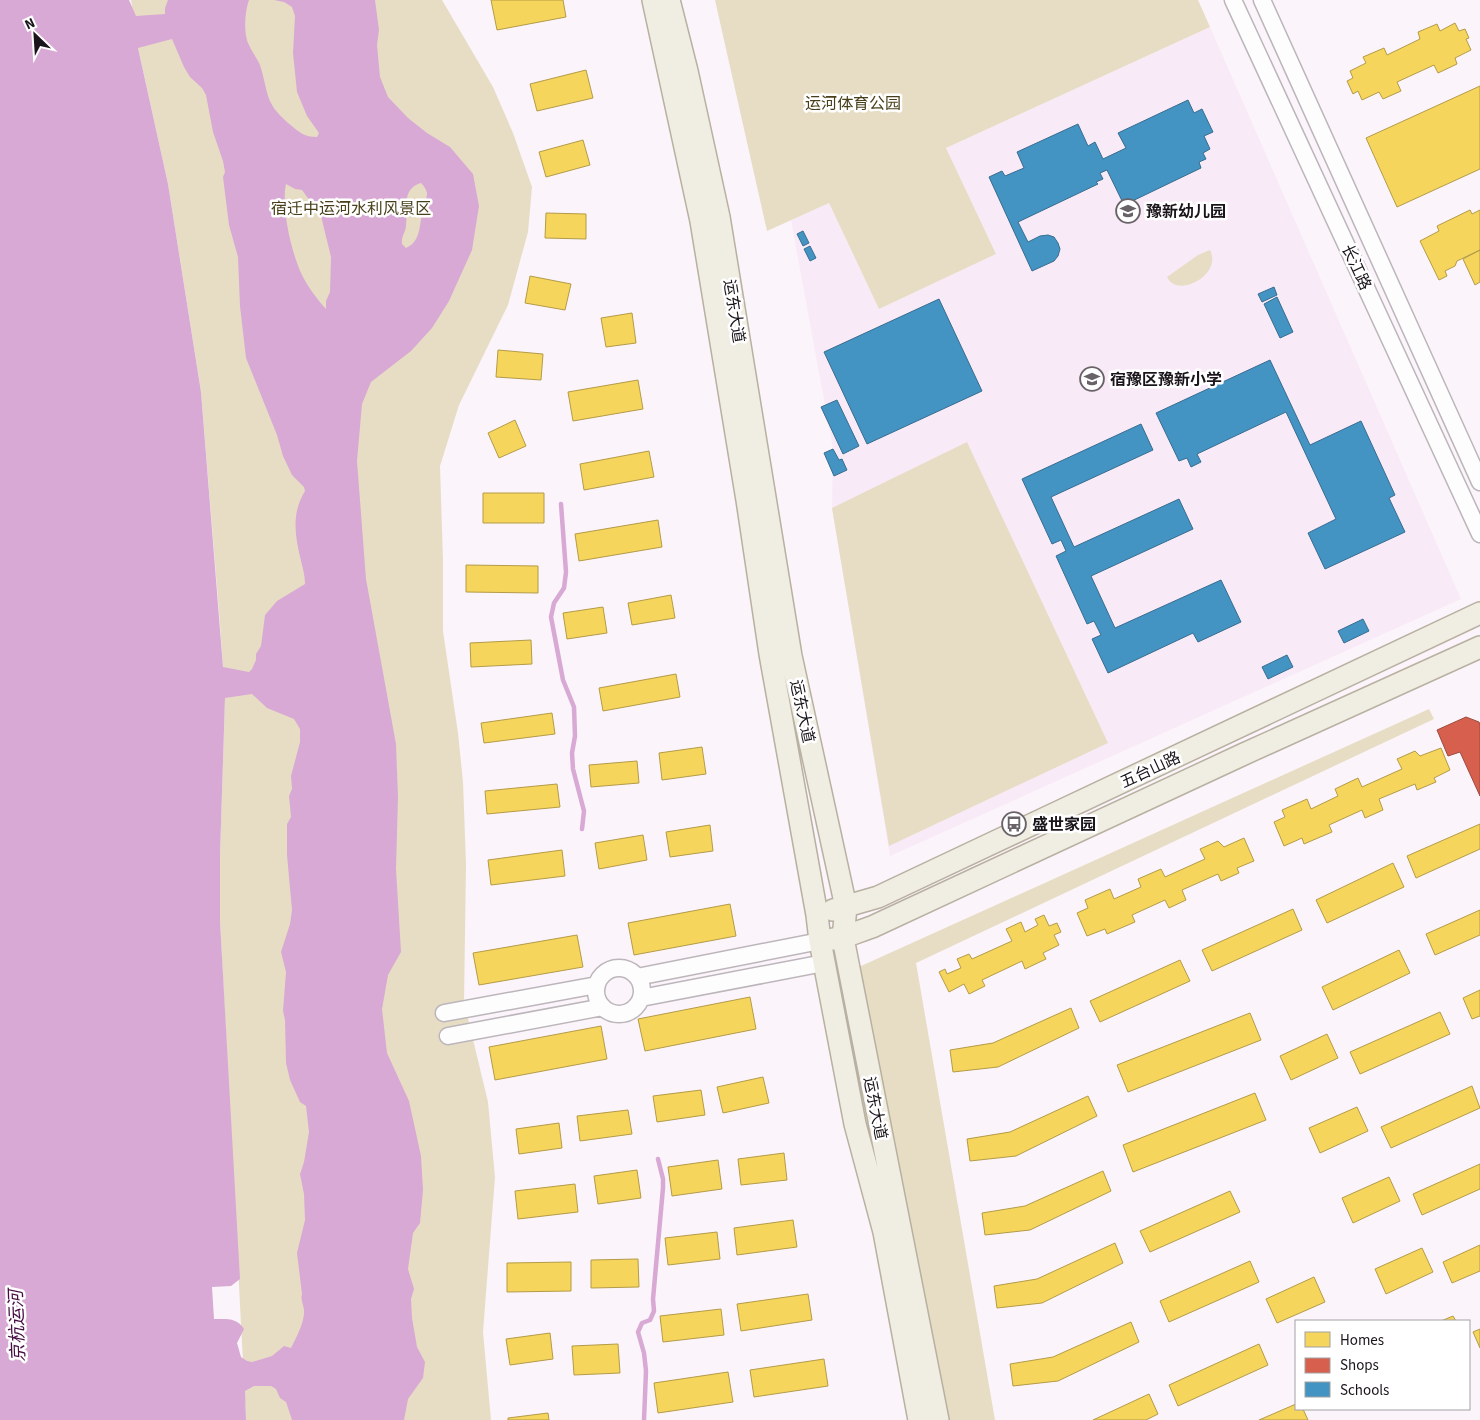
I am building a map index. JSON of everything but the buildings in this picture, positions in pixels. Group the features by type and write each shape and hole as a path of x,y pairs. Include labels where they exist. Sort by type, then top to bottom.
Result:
{"main road":[{"name":"运东大道","path":"652,0 701,221 747,500 770,654 824,963 855,1124 884,1232 918,1420"},
{"name":"运东大道","path":"669,0 687,71 719,217 791,656 846,907 843,938 938,1420"},
{"name":"五台山路","path":"817,915 878,897 1480,614"},
{"name":"五台山路","path":"820,941 843,938 859,930 872,927 1244,754 1480,647"}],"street":[{"name":"长江路","path":"1233,0 1480,534"},
{"name":"长江路","path":"1262,0 1480,482"},
{"path":"638,977 820,941"},
{"path":"641,998 824,963"},
{"path":"618,968 626,969 638,977 641,984 641,998 632,1010 617,1014 609,1012 598,1001 597,985 605,973 618,968"},
{"path":"444,1013 597,985"},
{"path":"448,1036 603,1007"}],"shaded area":[{"name":"宿豫区豫新小学","path":"1210,27 1461,599 890,856 832,508 833,449 791,220 829,203 879,309 996,254 946,148"}],"green space":[{"name":"宿迁中运河水利风景区","path":"131,0 442,0 493,87 513,133 532,187 528,232 508,305 459,405 440,466 443,631 463,782 466,864 464,1002 488,1102 495,1177 483,1332 491,1420 246,1420 220,921 225,697 220,624 201,392 168,184 138,48"},
{"name":"运河体育公园","path":"715,0 1198,0 1210,27 946,148 996,254 879,309 829,203 767,231"},
{"path":"1210,250 1212,259 1210,268 1197,281 1180,286 1172,283 1167,277 1198,255"},
{"path":"967,442 1108,743 889,846 832,508"},
{"path":"1429,709 1434,719 916,963 995,1420 933,1420 850,971"}],"water":[{"name":"京杭运河","path":"0,0 129,0 136,16 165,14 168,0 249,0 246,10 245,29 247,40 260,65 272,106 301,133 317,137 319,133 307,116 297,92 293,53 295,16 292,7 284,2 274,0 375,0 379,30 377,45 380,77 388,97 408,118 427,133 450,147 473,174 479,206 472,250 449,301 432,328 411,351 371,382 362,404 357,461 366,579 396,744 398,797 396,869 401,952 388,975 382,1009 387,1053 409,1101 421,1156 423,1190 420,1223 413,1233 408,1269 414,1289 411,1299 417,1347 425,1362 423,1378 408,1399 404,1420 292,1420 286,1402 280,1398 276,1389 271,1386 254,1386 245,1391 246,1420 0,1420","holes":["172,39 190,77 202,88 206,95 213,132 223,161 229,225 238,257 240,306 246,358 277,435 283,456 292,475 304,487 305,491 296,517 297,543 305,584 277,601 265,615 261,646 249,672 223,667 201,392 168,184 138,48","421,183 427,195 419,231 415,241 406,248 402,241 406,227 407,200 410,190","286,184 295,189 302,190 321,216 331,257 330,292 326,301 326,309 310,288 298,265 288,230","252,694 267,708 294,719 300,729 300,742 291,776 292,789 289,796 291,817 287,824 287,855 292,910 290,924 281,952 286,972 283,1011 286,1063 290,1080 300,1102 306,1106 309,1132 300,1174 304,1194 305,1220 297,1253 304,1314 301,1327 291,1348 284,1346 272,1356 252,1362 241,1357 237,1343 244,1329 241,1325 238,1322 226,1319 214,1319 212,1287 231,1286 240,1279 220,921 225,698"]}],"waterway":[{"path":"561,504 566,572 564,588 554,603 551,617 563,680 574,707 573,769 584,811 582,829"},
{"path":"644,1420 646,1371 644,1353 638,1332 642,1323 650,1320 654,1311 653,1299 663,1188 663,1179 658,1159"}],"place":[{"name":"豫新幼儿园","path":"1128,211"},
{"name":"宿豫区豫新小学","path":"1092,379"},
{"name":"盛世家园","path":"1014,824"}]}
